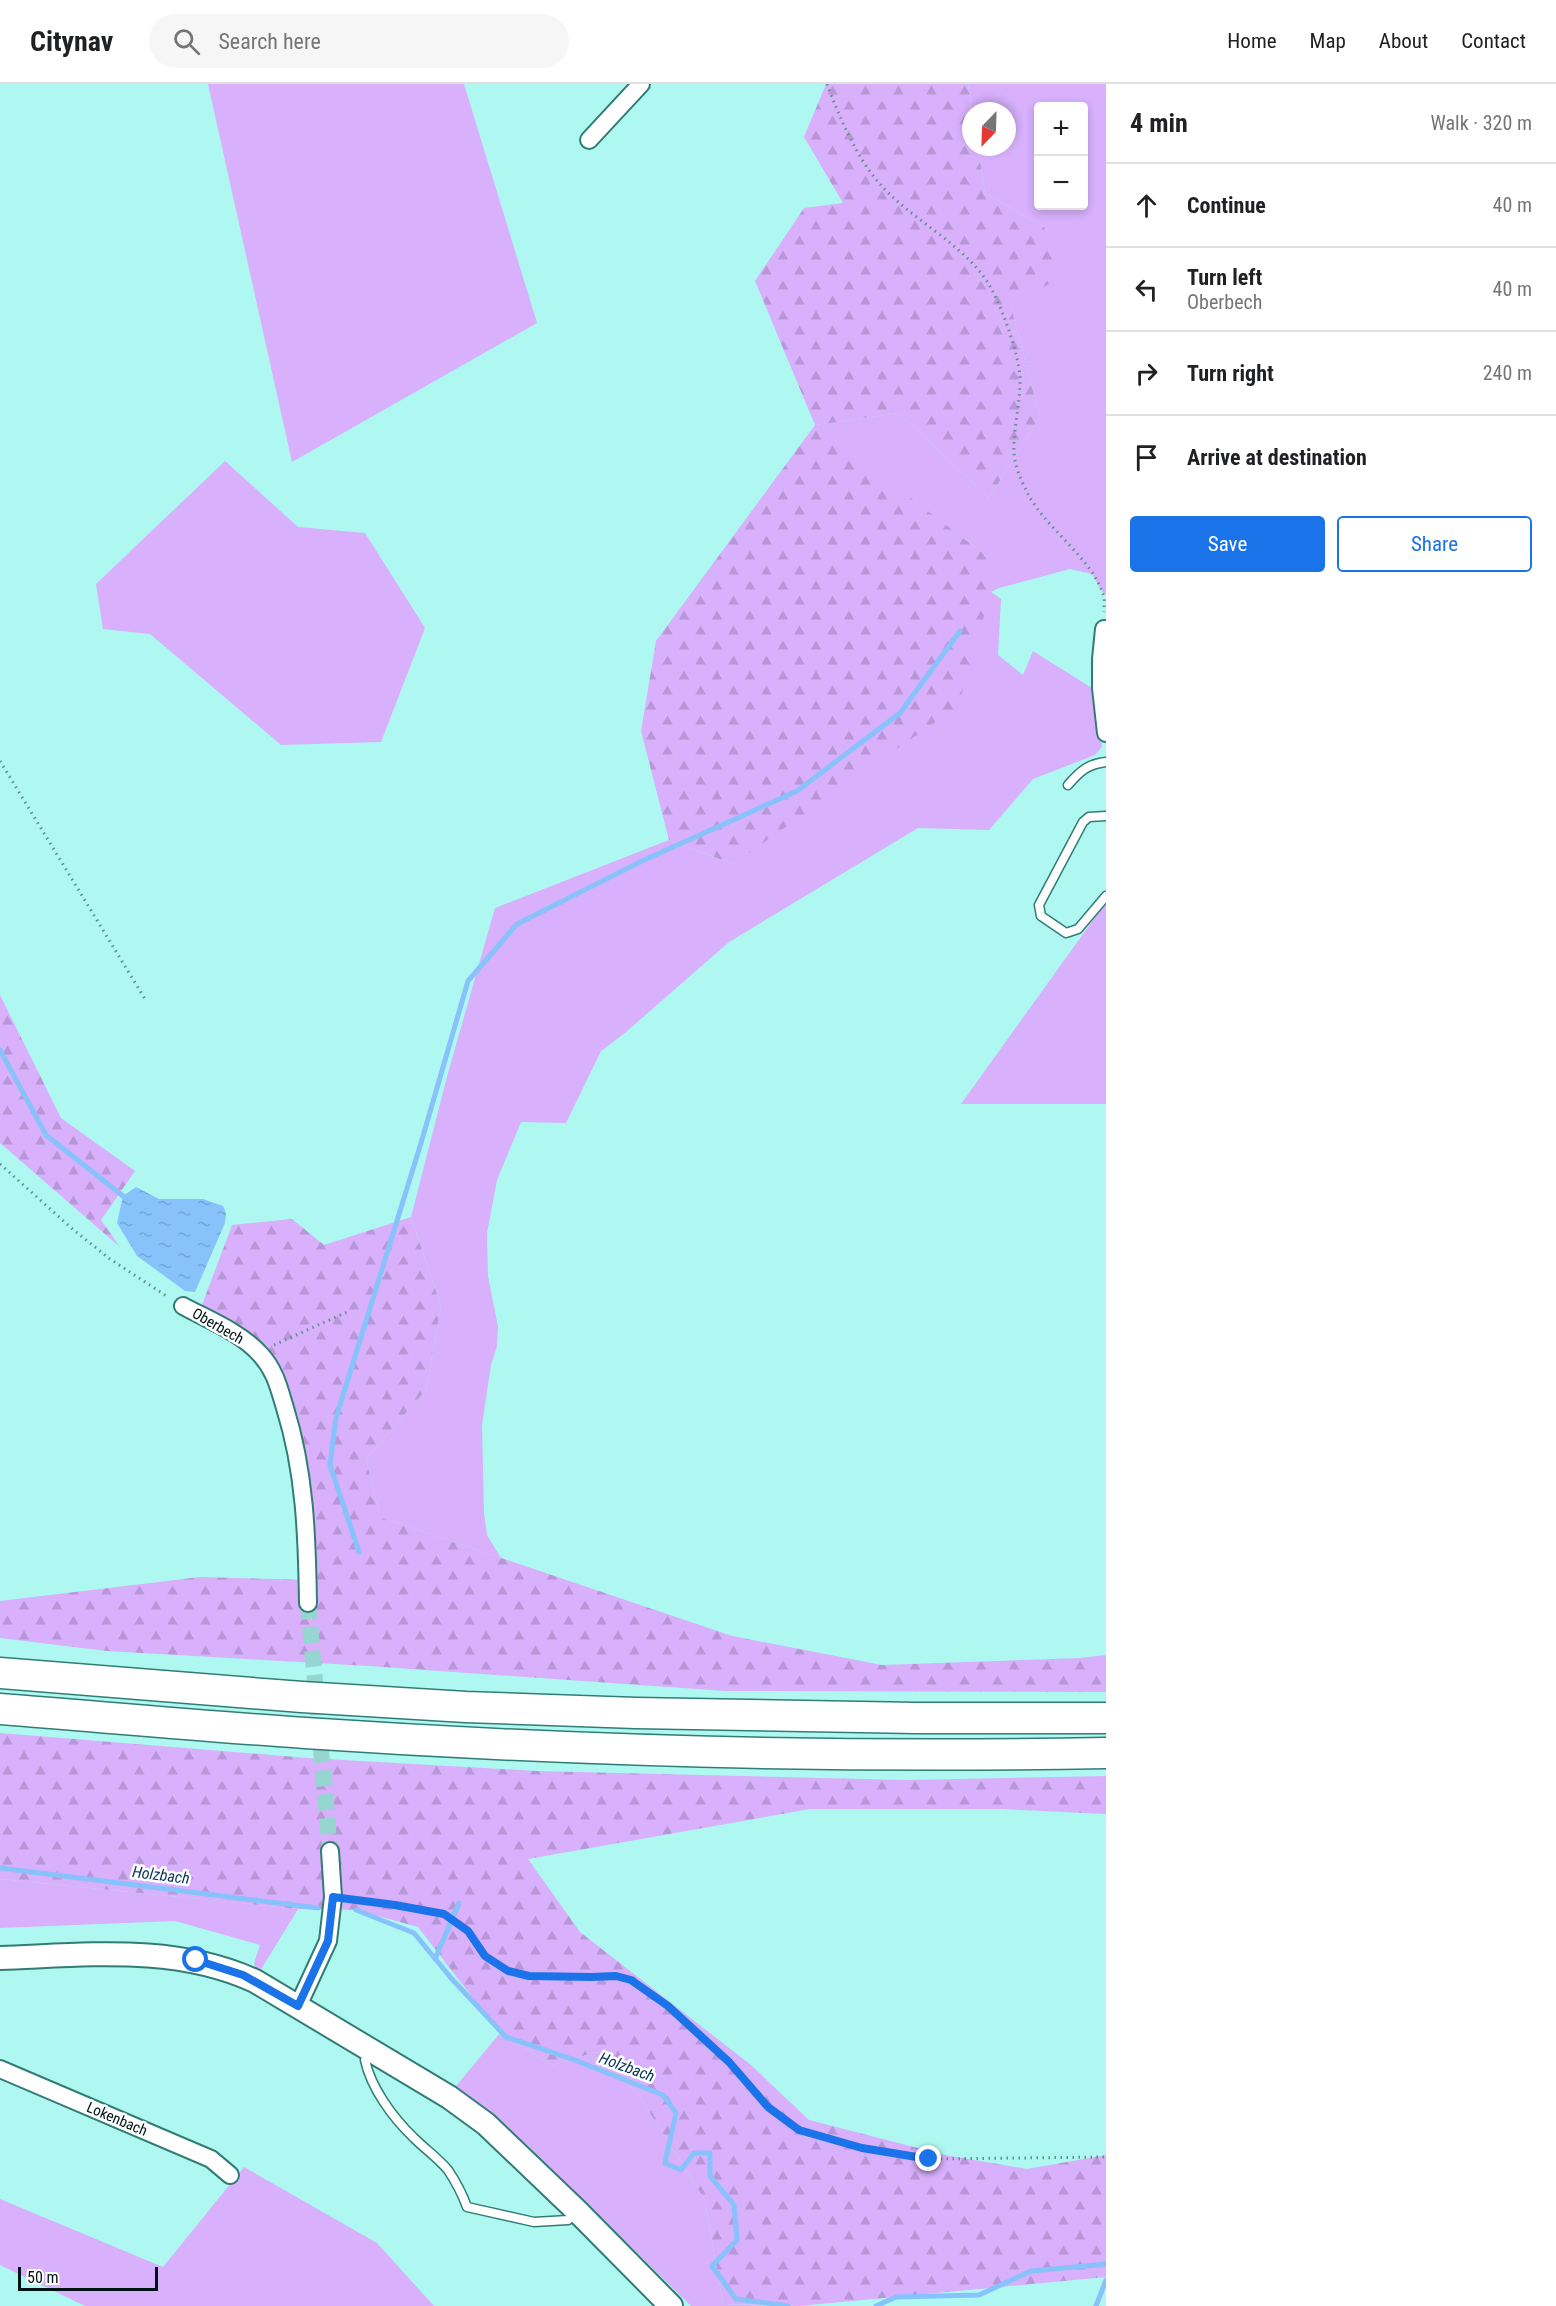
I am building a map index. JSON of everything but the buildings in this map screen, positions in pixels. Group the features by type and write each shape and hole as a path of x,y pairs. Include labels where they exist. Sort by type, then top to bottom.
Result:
{"highway":[{"path":"0,1673 302,1697 466,1707 858,1717 1106,1718"},
{"path":"0,1709 306,1733 630,1749 914,1754 1106,1753"}],"street":[{"path":"589,140 641,84"},
{"path":"1104,628 1101,688 1106,733"},
{"name":"Oberbech","path":"183,1306 233,1333 259,1352 273,1369 295,1440 306,1523 308,1603"},
{"path":"298,2006 328,1941 333,1897 330,1851"},
{"path":"0,1958 144,1954 196,1960 243,1975 449,2097 486,2124 671,2306"},
{"name":"Lokenbach","path":"0,2069 211,2159 230,2175"}],"lane":[{"path":"1068,785 1080,771 1093,764 1106,762"},
{"path":"1106,816 1089,817 1083,822 1039,905 1041,916 1066,933 1078,929 1106,896"},
{"path":"371,2051 365,2060 382,2099 412,2137 446,2168 459,2186 467,2207 534,2222 568,2220 577,2211"}],"path":[{"path":"827,84 838,113 879,184 969,260 992,289 1017,356 1020,375 1020,401 1014,454 1020,478 1031,499 1096,581 1104,595 1104,628"},
{"path":"0,761 145,999"},
{"name":"Oberbech","path":"0,1164 110,1259 183,1306"},
{"path":"259,1352 347,1312"},
{"path":"333,1897 444,1914 468,1931 485,1956 508,1971 529,1976 616,1976 631,1980 668,2006 729,2062 768,2107 799,2130 862,2148 929,2159 1105,2157"}],"green space":[{"path":"208,84 464,84 537,323 292,462"},
{"path":"826,84 968,84 971,102 962,102 962,156 979,156 985,193 1044,227 1057,279 1011,307 1040,417 989,498 899,413 816,425 989,558 991,592 958,706 733,864 669,840 641,731 656,641 815,425 755,281 804,208 843,203 804,137"},
{"path":"968,84 1106,84 1106,593 1104,595 1092,574 1070,569 991,592 1001,599 998,655 1023,675 1033,651 1095,690 1102,747 1095,755 1033,779 989,830 918,828 729,942 601,1051 566,1123 521,1122 497,1180 487,1233 488,1276 498,1327 497,1346 491,1365 482,1425 484,1513 487,1535 501,1558 380,1517 366,1459 426,1390 441,1306 411,1217 448,1073 495,908 669,840 733,864 989,558 815,425 899,413 989,498 1040,417 1011,307 1044,227 985,193 979,156 1016,156 1016,102 971,102"},
{"path":"225,461 298,527 365,533 425,628 381,742 281,745 150,634 103,629 96,584"},
{"path":"1106,902 1106,1104 961,1104"},
{"path":"0,995 61,1118 135,1171 101,1220 120,1247 0,1143"},
{"path":"411,1217 441,1306 426,1390 366,1459 380,1517 732,1636 882,1665 1080,1658 1106,1655 1106,1692 725,1691 369,1666 107,1651 0,1638 0,1601 200,1577 317,1580 308,1484 279,1366 256,1339 202,1305 232,1225 292,1219 324,1245"},
{"path":"0,1733 308,1758 537,1771 906,1780 1106,1776 1106,1814 1002,1809 810,1809 528,1859 580,1932 751,2065 809,2120 945,2155 1027,2169 1106,2155 1106,2277 799,2306 723,2304 705,2200 640,2097 596,2052 552,2065 500,2033 418,1927 356,1910 298,1909 0,1879"},
{"path":"0,1879 298,1909 260,1971 256,1969 254,1963 260,1945 175,1921 0,1928"},
{"path":"500,2033 552,2065 596,2052 640,2097 705,2200 723,2304 772,2306 691,2306 528,2146 456,2086"},
{"path":"244,2167 377,2243 434,2306 85,2306 0,2265 0,2199 163,2267"}],"water":[{"path":"136,1187 159,1199 203,1199 223,1206 226,1213 225,1223 195,1292 185,1291 137,1256 117,1223 123,1196"}],"waterway":[{"path":"359,1552 330,1465 336,1418 421,1143 468,981 517,924 642,861 797,791 900,713 960,631"},
{"path":"0,1050 46,1135 123,1196"},
{"name":"Holzbach","path":"0,1868 318,1908"},
{"path":"435,1959 459,1903"},
{"name":"Holzbach","path":"356,1910 414,1933 451,1978 506,2037 572,2059 663,2095 676,2113 665,2163 681,2170 694,2153 710,2153 710,2176 734,2205 737,2240 712,2266 736,2299 788,2306"},
{"name":"Holzbach","path":"876,2306 896,2297 979,2295 1031,2271 1106,2264"},
{"path":"1096,2306 1106,2280"}],"tunnel":[{"path":"308,1603 330,1851"}],"route":[{"path":"196,1960 243,1975 298,2006 308,1989 328,1941 333,1897 444,1914 468,1931 485,1956 508,1971 529,1976 616,1976 631,1980 668,2006 729,2062 768,2107 799,2130 862,2148 929,2159"}]}
